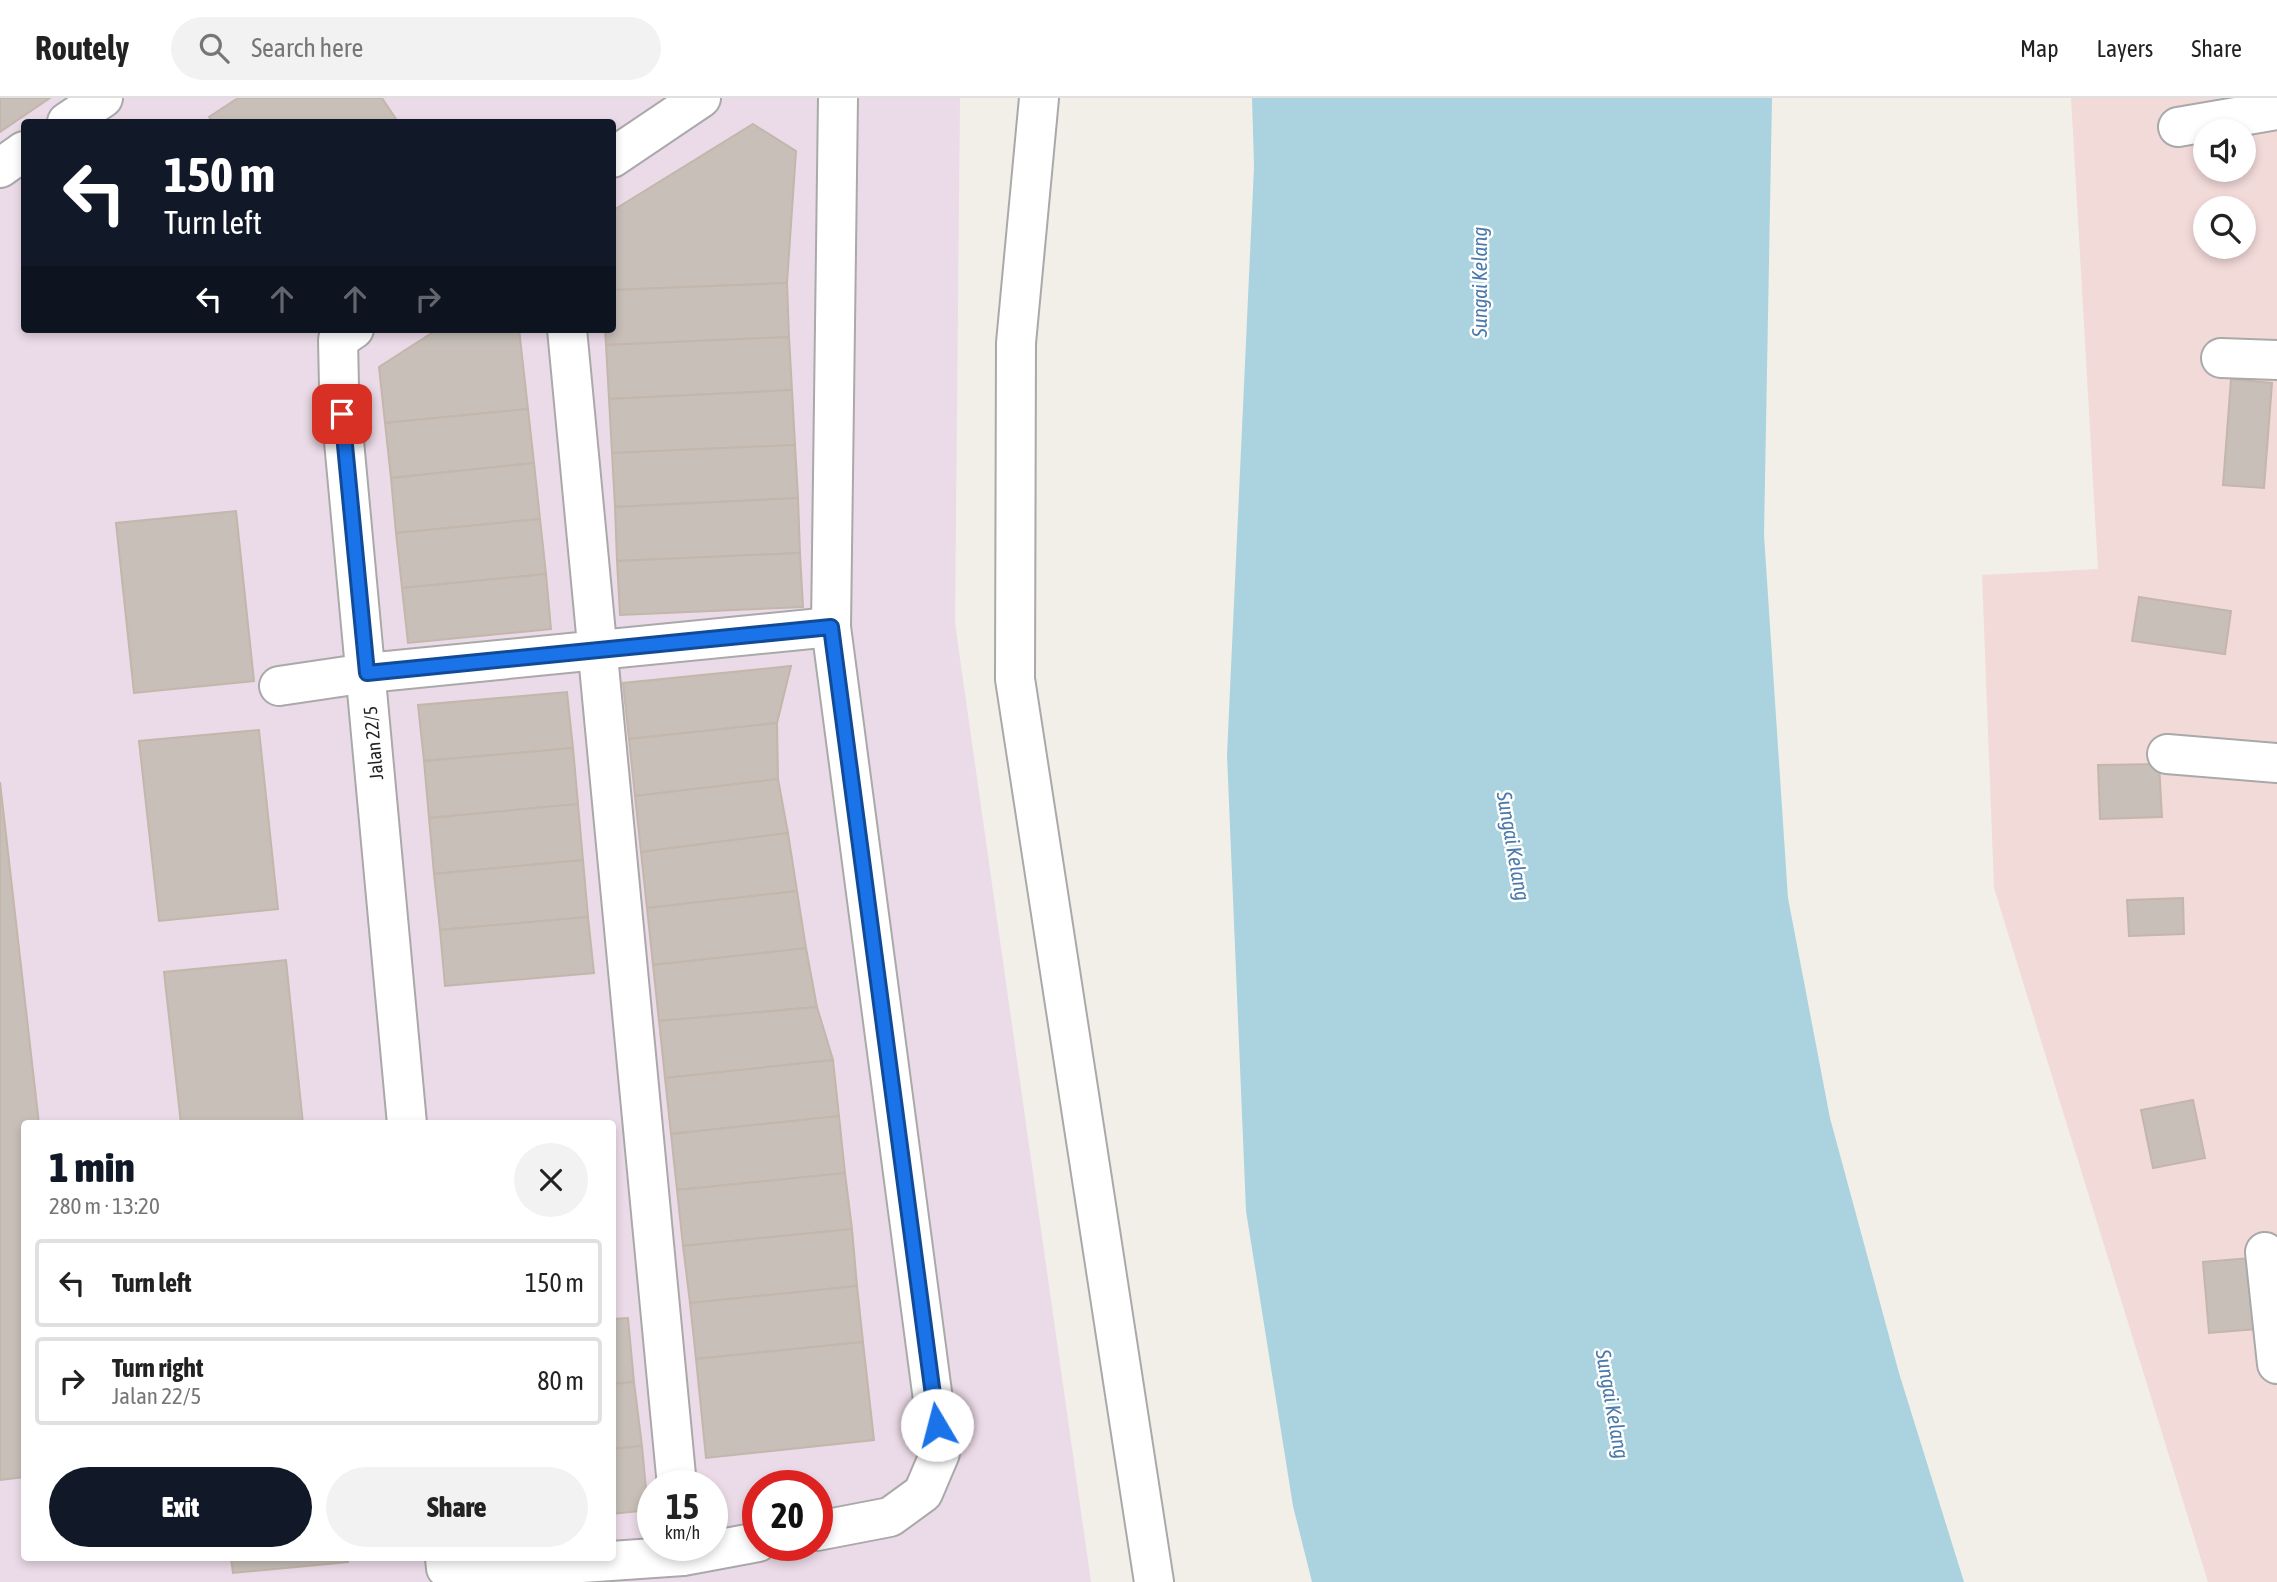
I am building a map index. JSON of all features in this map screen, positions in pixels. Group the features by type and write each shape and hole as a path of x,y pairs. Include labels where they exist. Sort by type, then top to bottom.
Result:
{"lane":[{"path":"71,119 103,98"},
{"path":"616,155 701,98"},
{"path":"833,1528 890,1517 923,1493 940,1453 831,627 838,98"},
{"path":"1038,98 1016,343 1015,679 1154,1582"},
{"path":"2178,127 2277,110"},
{"path":"0,167 21,153"},
{"name":"Jalan 22/5","path":"348,333 338,340 339,387 407,1120"},
{"path":"566,333 675,1470"},
{"path":"2221,358 2277,360"},
{"path":"279,686 367,673 831,627"},
{"path":"2167,754 2277,763"},
{"path":"2265,1252 2277,1364"},
{"path":"616,1557 637,1555"},
{"path":"445,1561 446,1568 510,1567 575,1561"}],"shaded area":[{"path":"0,98 960,98 955,623 1091,1582 0,1582"},
{"path":"2071,98 2277,98 2277,1582 2208,1582 1994,888 1982,575 2098,569"}],"water":[{"name":"Sungai Kelang","path":"1252,98 1772,98 1764,535 1788,898 1830,1118 1899,1373 1964,1582 1312,1582 1293,1506 1246,1211 1227,755 1254,167"}],"building":[{"path":"0,98 50,98 0,132"},
{"path":"238,98 382,98 396,119 211,119 209,117"},
{"path":"753,124 796,151 787,283 616,290 616,209"},
{"path":"787,283 789,337 606,345 605,333 616,333 616,290"},
{"path":"432,333 519,333 528,409 385,423 379,367"},
{"path":"789,337 792,390 609,399 606,345"},
{"path":"2231,379 2272,383 2264,488 2223,485"},
{"path":"792,390 795,445 612,453 609,399"},
{"path":"528,409 534,463 391,478 385,423"},
{"path":"795,445 798,498 615,507 612,453"},
{"path":"534,463 540,519 396,533 391,478"},
{"path":"798,498 800,553 617,561 615,507"},
{"path":"236,511 254,681 134,693 116,523"},
{"path":"540,519 546,574 402,588 396,533"},
{"path":"800,553 803,607 620,615 617,561"},
{"path":"546,574 551,629 408,643 402,588"},
{"path":"2139,597 2231,611 2225,654 2132,641"},
{"path":"791,666 777,723 629,739 623,683"},
{"path":"567,692 573,748 424,761 418,705"},
{"path":"777,723 778,779 635,796 629,739"},
{"path":"259,730 278,909 159,921 139,741"},
{"path":"573,748 578,804 429,818 424,761"},
{"path":"2159,764 2162,817 2100,819 2098,765"},
{"path":"778,779 788,833 641,852 635,796"},
{"path":"0,782 39,1120 21,1120 21,1477 0,1480"},
{"path":"578,804 583,860 434,874 429,818"},
{"path":"788,833 797,891 647,908 641,852"},
{"path":"583,860 588,917 440,930 434,874"},
{"path":"797,891 806,948 653,965 647,908"},
{"path":"2183,898 2184,934 2129,936 2127,900"},
{"path":"588,917 594,973 445,986 440,930"},
{"path":"806,948 817,1007 659,1021 653,965"},
{"path":"286,960 303,1120 181,1120 164,972"},
{"path":"817,1007 833,1060 665,1078 659,1021"},
{"path":"833,1060 839,1116 671,1134 665,1078"},
{"path":"2193,1100 2205,1158 2153,1168 2141,1110"},
{"path":"839,1116 845,1173 677,1190 671,1134"},
{"path":"845,1173 852,1229 683,1246 677,1190"},
{"path":"852,1229 857,1286 690,1303 683,1246"},
{"path":"2250,1258 2257,1329 2209,1333 2203,1262"},
{"path":"857,1286 863,1342 696,1359 690,1303"},
{"path":"628,1318 634,1382 616,1384 616,1319"},
{"path":"863,1342 874,1440 706,1458 696,1359"},
{"path":"634,1382 642,1446 616,1449 616,1384"},
{"path":"642,1446 644,1470 637,1470 637,1511 616,1514 616,1449"},
{"path":"231,1561 348,1561 348,1562 233,1573"}],"route":[{"path":"342,414 367,673 831,627 937,1425"}]}
